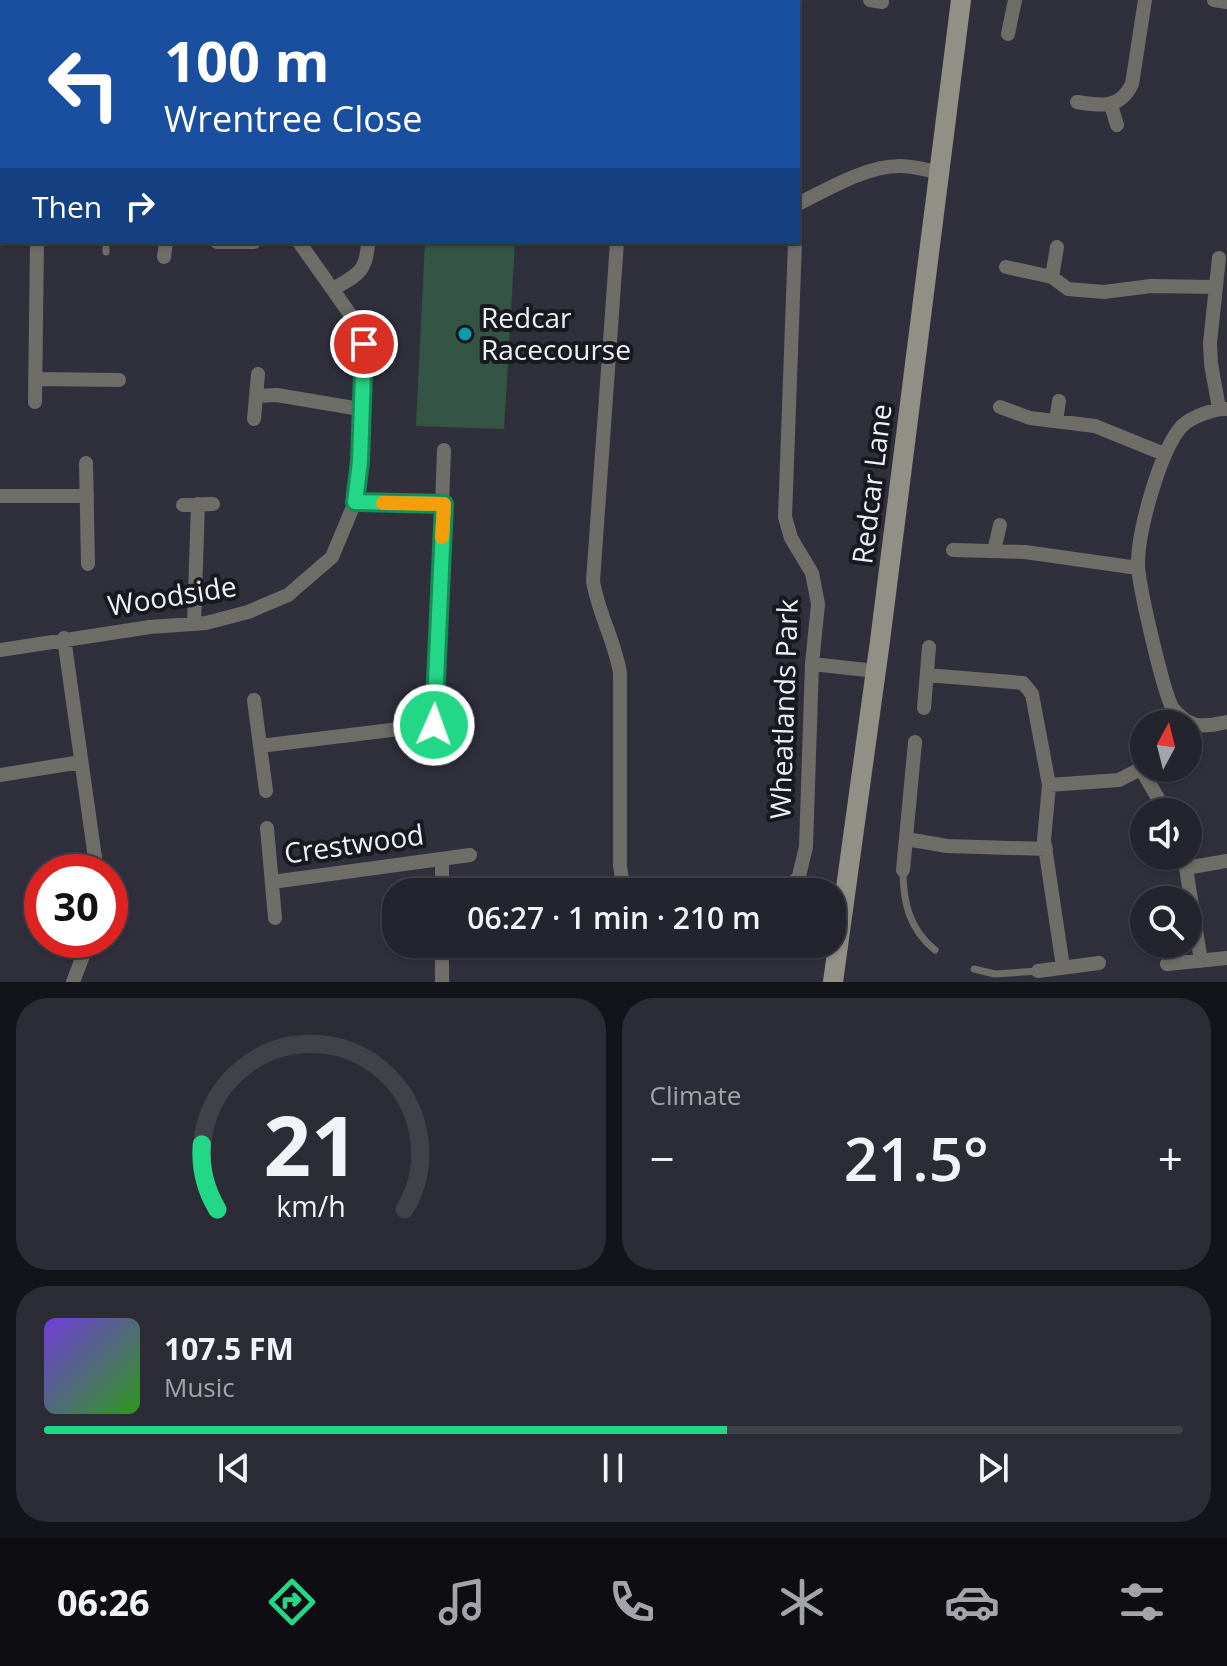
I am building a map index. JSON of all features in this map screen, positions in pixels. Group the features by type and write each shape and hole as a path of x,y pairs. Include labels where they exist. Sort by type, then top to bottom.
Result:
{"main road":[{"name":"Redcar Lane","path":"834,979 961,0"}],"street":[{"path":"1008,34 1015,0"},
{"path":"1077,102 1111,105 1127,94 1132,84 1145,0"},
{"path":"1214,0 1227,2"},
{"path":"1111,105 1117,125"},
{"path":"800,203 831,187 880,169 901,166 939,172"},
{"path":"35,402 37,244"},
{"name":"Woodside","path":"0,650 64,638 194,624 248,612 288,595 332,557 355,502 360,461 364,344 357,324 300,244"},
{"path":"333,289 360,272 368,260 368,244"},
{"path":"617,244 593,581 620,673 622,878"},
{"name":"Wheatlands Park","path":"795,244 785,517 791,538 812,573 818,604 812,664 806,847 798,878"},
{"path":"1052,277 1057,247"},
{"path":"1175,710 1159,662 1138,568 1139,545 1164,454 1184,423 1223,408 1210,353 1219,258"},
{"path":"1006,267 1052,277 1068,289 1104,292 1187,284 1215,287"},
{"path":"254,419 258,374"},
{"path":"36,379 119,380"},
{"path":"256,396 277,395 360,409"},
{"path":"1056,421 1059,401"},
{"path":"1000,407 1030,418 1095,426 1164,454"},
{"path":"434,725 444,450"},
{"path":"86,463 88,564"},
{"path":"0,496 87,496"},
{"path":"355,502 444,504"},
{"path":"194,624 198,504"},
{"path":"994,551 1000,525"},
{"path":"953,550 1025,552 1138,568"},
{"path":"64,638 94,854"},
{"path":"924,708 929,647"},
{"path":"812,664 876,671"},
{"path":"927,675 1023,683 1032,694 1049,785 1044,840 1063,967"},
{"path":"254,700 266,791"},
{"path":"260,746 465,721"},
{"path":"1202,724 1227,722"},
{"path":"903,870 915,742"},
{"path":"0,775 81,762"},
{"path":"1049,785 1119,780 1130,774"},
{"name":"Crestwood","path":"267,828 275,918"},
{"path":"906,839 947,846 1046,849"},
{"name":"Crestwood","path":"272,882 470,855"},
{"name":"Crestwood","path":"442,859 442,878"},
{"path":"1202,862 1227,861"},
{"path":"1186,870 1201,961"},
{"path":"73,982 82,958"},
{"path":"442,958 442,982"},
{"path":"1167,964 1227,958"},
{"path":"1038,971 1099,963"}],"lane":[{"path":"106,244 106,252"},
{"path":"903,870 906,910 917,933 935,950"},
{"path":"974,969 995,974 1038,971"}],"green space":[{"name":"Redcar Racecourse","path":"425,244 515,244 504,429 416,426"}],"slow traffic":[{"path":"383,503 444,504 442,537"}],"place":[{"name":"Redcar Racecourse","path":"465,334"}],"route":[{"path":"364,344 360,461 355,502 444,504 434,725"}]}
